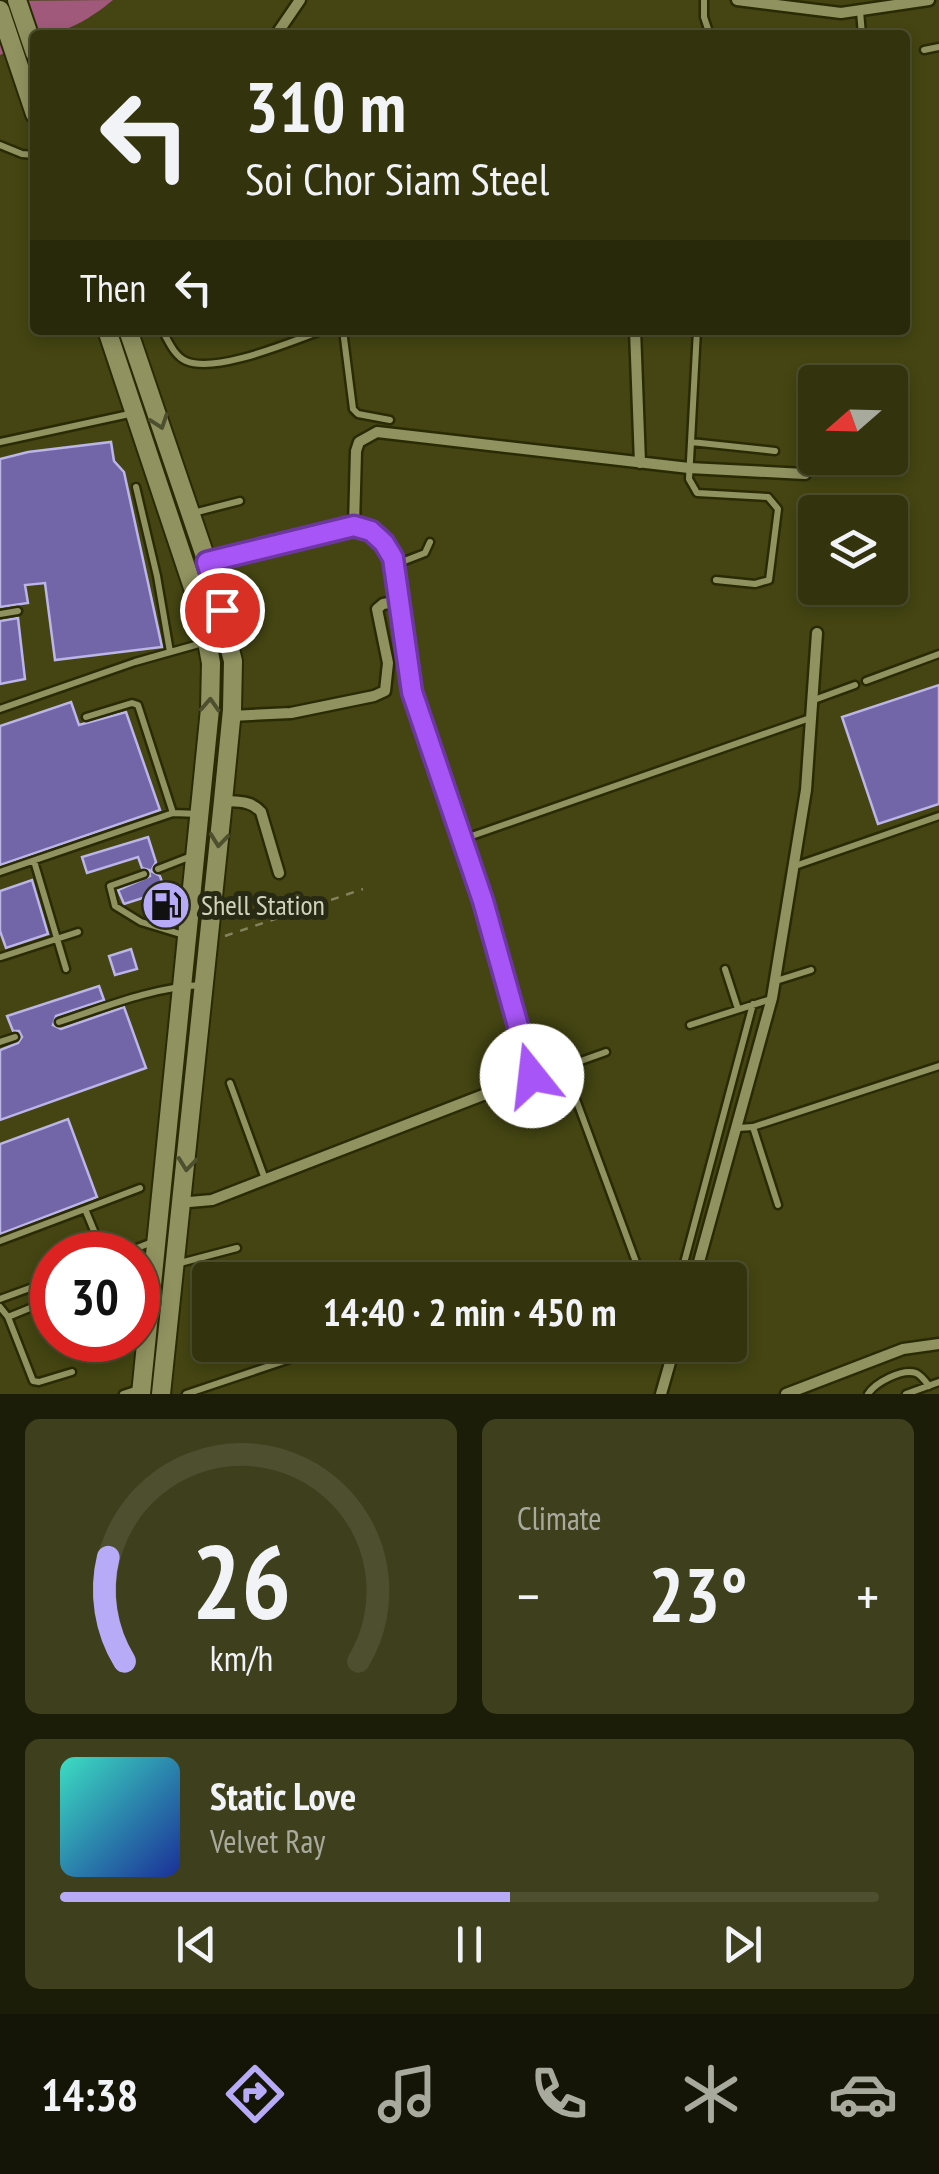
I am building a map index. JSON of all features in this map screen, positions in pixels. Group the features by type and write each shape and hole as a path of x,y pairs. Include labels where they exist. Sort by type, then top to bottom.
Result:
{"main road":[{"path":"17,0 30,38"},
{"path":"0,10 30,100"},
{"path":"109,335 192,585 211,663 210,709 159,1232"},
{"path":"130,335 192,514 233,661 232,716 161,1394"},
{"path":"142,1391 145,1362"}],"street":[{"path":"279,30 300,0"},
{"path":"737,0 857,12 929,0"},
{"path":"635,335 640,463"},
{"path":"354,526 356,451 359,442 377,432 689,468 798,474"},
{"path":"162,1202 212,1200 532,1076 463,838 412,692 394,565 384,543 371,531 354,526 207,562"},
{"path":"232,716 290,714 385,691 388,663 377,609 382,604 400,601"},
{"path":"699,1262 772,998 806,790 817,633"},
{"path":"223,801 246,802 261,812 279,873"},
{"path":"786,1394 814,1389 904,1349 939,1344"},
{"path":"661,1394 670,1362"}],"lane":[{"path":"704,0 708,30"},
{"path":"857,12 861,30"},
{"path":"924,50 939,47"},
{"path":"0,145 30,155"},
{"path":"166,335 186,361 210,365 308,335"},
{"path":"344,335 352,408 358,414 390,420"},
{"path":"697,335 689,479 697,493 768,497 778,510 769,580 755,584 716,580"},
{"path":"0,442 135,413"},
{"path":"690,442 775,451"},
{"path":"136,487 170,652"},
{"path":"192,514 240,501"},
{"path":"394,565 425,553 430,542"},
{"path":"0,614 18,612"},
{"path":"0,709 207,642"},
{"path":"866,681 939,654"},
{"path":"812,701 855,685"},
{"path":"86,717 132,703 138,705 173,814"},
{"path":"463,838 811,718"},
{"path":"0,872 173,814 200,814"},
{"path":"794,866 939,816"},
{"path":"158,870 196,854"},
{"path":"34,860 66,969"},
{"path":"144,874 110,886 118,909 140,922 188,936"},
{"path":"1,957 78,932"},
{"path":"725,969 738,1009"},
{"path":"774,982 811,970"},
{"path":"59,1022 183,986 205,985"},
{"path":"690,1025 772,998"},
{"path":"684,1262 753,1004"},
{"path":"0,1042 15,1037"},
{"path":"532,1076 606,1052"},
{"path":"738,1128 753,1127 939,1066"},
{"path":"564,1067 636,1262"},
{"path":"230,1083 266,1180"},
{"path":"753,1127 778,1205"},
{"path":"0,1241 140,1188"},
{"path":"85,1209 94,1232"},
{"path":"174,1264 236,1248"},
{"path":"0,1299 30,1288"},
{"path":"0,1307 8,1317 33,1380 72,1372"},
{"path":"8,1317 30,1308"},
{"path":"186,1394 281,1362"},
{"path":"868,1394 876,1383 910,1372 920,1374 929,1386"},
{"path":"906,1394 939,1382"},
{"path":"123,1394 142,1391"}],"path":[{"path":"209,941 363,889"}],"shaded area":[{"path":"113,0 62,30 30,30 30,42 0,55 0,1"}],"building":[{"path":"111,442 114,461 124,472 162,647 55,660 45,583 25,585 28,603 0,607 0,459"},
{"path":"18,618 25,679 0,684 0,621"},
{"path":"939,685 939,804 878,824 842,717"},
{"path":"71,702 79,725 126,712 160,810 0,865 0,726"},
{"path":"148,837 156,862 151,871 160,876 165,891 124,904 118,890 150,876 138,857 87,873 82,857"},
{"path":"32,880 48,934 6,948 0,931 0,891"},
{"path":"131,949 137,969 115,975 109,956"},
{"path":"99,986 104,1000 56,1016 53,1025 61,1029 124,1007 146,1068 0,1120 0,1050 18,1043 22,1037 19,1031 13,1031 7,1016"},
{"path":"68,1119 97,1197 0,1234 0,1144"}],"place":[{"name":"Shell Station","path":"166,905"}],"route":[{"path":"222,610 207,562 354,526 371,531 384,543 396,571 412,692 483,901 532,1076"}]}
